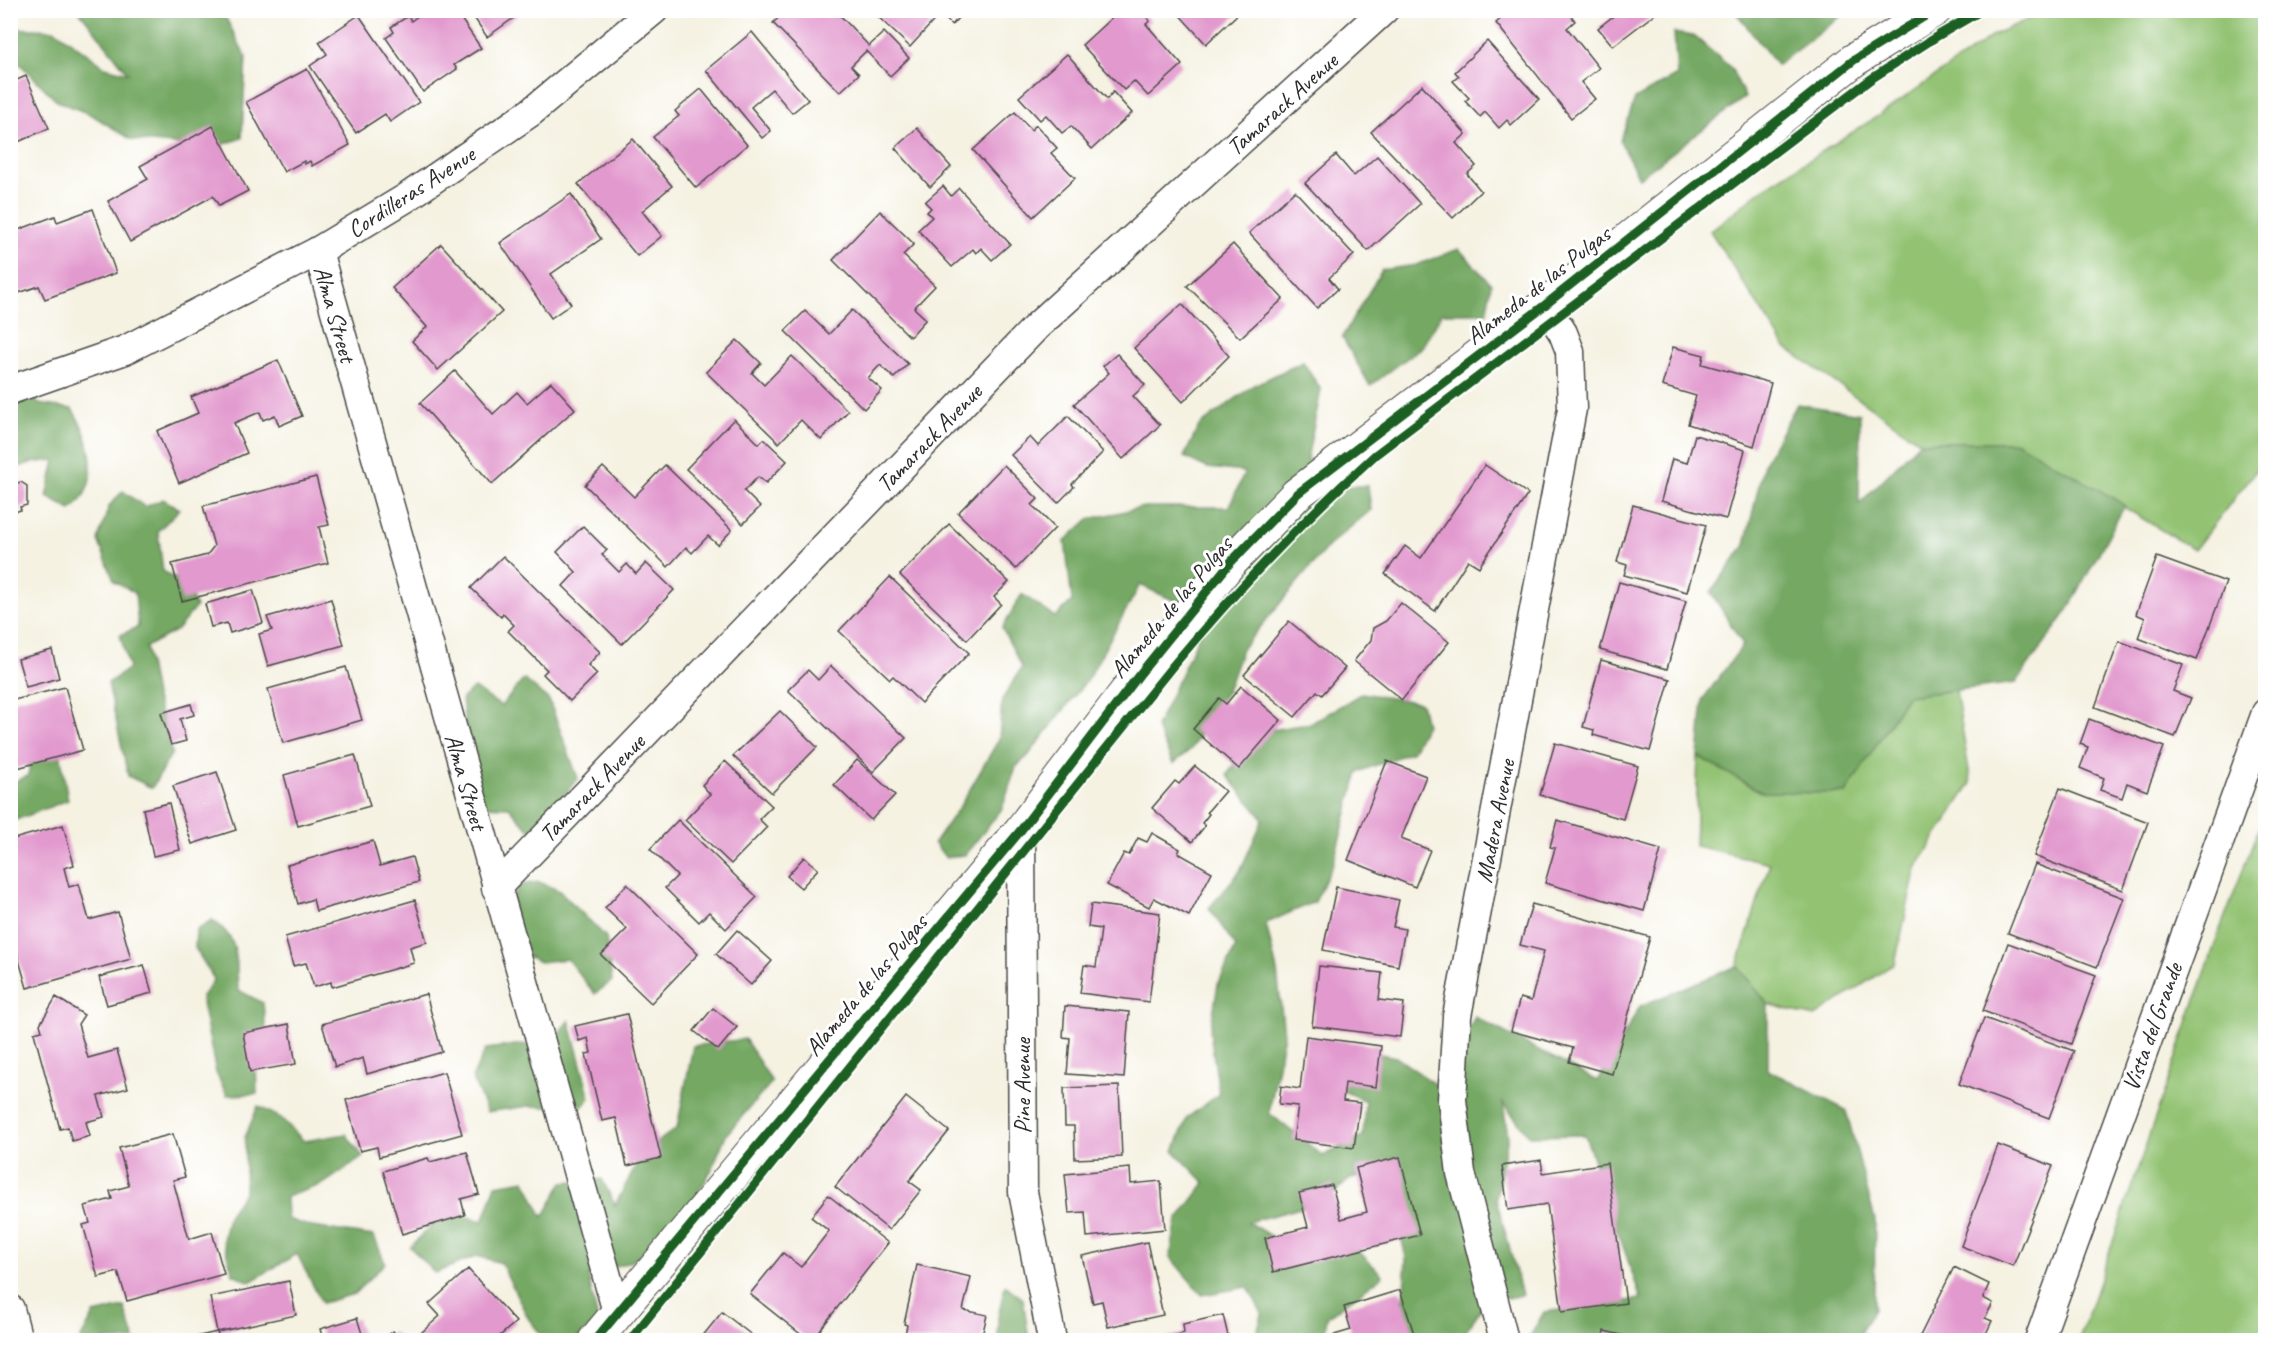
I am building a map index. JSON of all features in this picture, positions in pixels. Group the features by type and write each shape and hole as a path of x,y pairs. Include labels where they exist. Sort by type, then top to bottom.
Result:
{"main road":[{"name":"Alameda de las Pulgas","path":"595,1341 1021,830 1139,675 1222,573 1297,494 1545,305 1854,60 1935,10"}],"street":[{"name":"Cordilleras Avenue","path":"10,390 125,350 318,251 406,198 531,112 654,10"},
{"name":"Tamarack Avenue","path":"496,888 1036,327 1384,10"},
{"name":"Alma Street","path":"318,251 617,1312"},
{"name":"Madera Avenue","path":"1504,1341 1461,1173 1452,1100 1457,1016 1572,409 1570,351 1563,333 1545,305"},
{"name":"Vista del Grande","path":"2039,1341 2265,713"},
{"name":"Pine Avenue","path":"1021,830 1023,1192 1052,1341"},
{"path":"10,1309 18,1341"}],"green space":[{"path":"1734,10 1848,10 1848,11 1777,65"},
{"path":"79,11 234,11 224,14 246,57 242,138 213,148 132,140 92,115 57,101 11,55 10,28 55,30 105,67 128,73"},
{"path":"2047,11 2265,11 2265,459 2194,550 2017,442 1920,442 1785,347 1710,231 1763,189 1878,116 1997,33"},
{"path":"1674,33 1694,36 1731,68 1745,97 1639,178 1620,141 1635,99 1677,75"},
{"path":"1459,249 1491,284 1487,313 1442,313 1422,347 1370,386 1342,337 1382,270 1416,265"},
{"path":"10,355 12,365 39,404 72,409 85,434 91,461 91,475 81,500 71,510 47,497 55,460 30,463 11,470"},
{"path":"1303,362 1321,390 1307,459 1338,486 1368,486 1371,510 1328,546 1242,649 1227,691 1191,749 1173,764 1156,727 1208,616 1140,585 1089,677 1028,756 1016,767 1002,809 965,855 945,857 934,843 962,803 999,739 1002,700 1022,667 1002,628 1022,594 1055,617 1072,601 1065,541 1089,519 1144,507 1229,507 1245,472 1207,468 1184,457 1199,426 1254,385"},
{"path":"1797,404 1860,414 1859,504 1920,442 2017,442 2125,505 2068,610 2016,683 1907,696 1846,793 1761,792 1698,756 1703,699 1743,645 1711,592 1745,545 1764,463"},
{"path":"123,491 145,507 163,499 180,509 158,531 163,571 186,585 196,607 177,630 146,647 155,695 172,753 152,788 128,776 108,683 129,668 120,635 138,627 135,593 114,581 98,540 109,506"},
{"path":"524,679 549,700 578,778 533,834 509,807 479,806 469,764 462,698 474,688 501,706"},
{"path":"1956,690 1971,783 1916,868 1895,963 1814,1017 1768,1004 1737,966 1770,863 1695,846 1698,756 1761,792 1846,793 1907,696"},
{"path":"1362,693 1421,703 1426,725 1412,752 1358,772 1333,864 1315,902 1266,923 1277,971 1284,1034 1269,1113 1323,1156 1363,1136 1365,1101 1337,1088 1342,1047 1396,1057 1438,1086 1475,1017 1598,1081 1640,1006 1737,966 1768,1004 1768,1070 1846,1110 1875,1220 1874,1309 1860,1333 1873,1340 1528,1340 1544,1312 1641,1299 1585,1135 1529,1136 1503,1103 1508,1136 1496,1198 1522,1295 1485,1303 1462,1337 1455,1340 1401,1340 1406,1258 1386,1171 1350,1179 1323,1202 1248,1222 1283,1244 1345,1237 1383,1276 1327,1317 1324,1340 1255,1340 1262,1314 1248,1287 1202,1295 1170,1257 1177,1220 1205,1183 1174,1151 1187,1118 1219,1094 1210,1031 1218,984 1236,947 1209,908 1240,871 1263,819 1227,775 1255,733 1312,723"},
{"path":"36,723 56,727 68,800 11,822 11,783 28,776"},
{"path":"2260,825 2266,826 2265,1340 2079,1340 2219,932"},
{"path":"539,882 560,891 606,937 612,981 595,994 567,959 540,962 507,947 497,924 520,885"},
{"path":"212,920 221,927 232,942 237,959 238,990 263,1003 266,1032 256,1058 257,1094 227,1095 216,1073 201,998 214,979 195,948 196,930"},
{"path":"569,1020 590,1098 580,1109 529,1106 487,1112 472,1078 486,1049 523,1044 552,1054 551,1042"},
{"path":"745,1039 772,1082 726,1135 712,1169 686,1214 661,1242 632,1261 588,1276 598,1321 575,1340 545,1340 528,1318 501,1263 477,1256 435,1273 410,1247 445,1211 483,1221 496,1185 525,1180 543,1217 563,1182 602,1179 615,1205 643,1152 677,1128 693,1046"},
{"path":"258,1106 281,1118 304,1141 346,1134 363,1157 323,1184 286,1197 287,1219 312,1227 374,1236 385,1263 354,1294 322,1303 297,1254 250,1282 233,1274 223,1240 228,1216 245,1191 245,1137"},
{"path":"1005,1285 1023,1299 1029,1340 998,1340 998,1317"},
{"path":"124,1307 135,1340 80,1340 94,1314"}],"building":[{"path":"426,10 455,10 481,48 454,65 457,69 423,92 386,38 394,32 391,27 408,16 411,21"},
{"path":"469,10 525,10 487,37"},
{"path":"787,10 835,10 869,46 884,32 909,58 890,76 866,51 851,66 859,74 840,92 773,23"},
{"path":"871,10 965,10 952,25 940,14 910,47"},
{"path":"1120,10 1141,10 1150,21 1146,24 1182,65 1148,96 1134,81 1124,90 1082,45"},
{"path":"1175,10 1242,10 1206,44"},
{"path":"1511,10 1567,10 1575,21 1567,28 1599,68 1581,82 1595,99 1571,118 1496,23"},
{"path":"1621,10 1660,10 1613,46 1598,28"},
{"path":"359,15 419,102 390,122 385,114 356,133 310,66 327,54 319,42"},
{"path":"752,32 808,100 792,113 772,89 751,107 771,131 762,138 706,70"},
{"path":"1487,41 1539,99 1511,125 1507,120 1499,128 1485,112 1480,117 1465,101 1469,98 1453,81 1459,76 1455,72"},
{"path":"1067,54 1107,99 1113,92 1132,113 1092,149 1071,126 1062,133 1046,115 1040,120 1019,97"},
{"path":"307,69 350,145 312,166 310,161 305,164 304,161 284,172 246,102"},
{"path":"26,76 49,128 16,143 10,131 10,83"},
{"path":"1422,85 1466,134 1456,143 1476,166 1467,174 1481,191 1453,218 1371,132"},
{"path":"701,89 747,145 696,188 653,137 679,116 675,111"},
{"path":"1015,112 1031,130 1036,125 1057,148 1051,153 1075,178 1033,217 973,150"},
{"path":"213,126 248,191 219,206 213,196 130,242 108,201 148,179 140,166"},
{"path":"917,128 951,167 930,187 895,148"},
{"path":"633,139 672,186 642,211 662,236 637,256 578,184"},
{"path":"1336,155 1354,176 1377,156 1420,204 1368,251 1305,183"},
{"path":"943,186 951,196 959,188 1010,244 992,260 981,248 976,253 973,249 952,267 918,230 932,217 927,212 931,208 925,202"},
{"path":"1295,191 1354,255 1329,278 1338,289 1317,308 1249,233"},
{"path":"571,194 601,239 551,274 571,304 551,318 500,243"},
{"path":"93,209 116,273 45,299 39,286 10,296 10,233 55,216 57,222"},
{"path":"880,211 914,244 903,255 935,286 914,308 926,319 910,337 833,260"},
{"path":"441,244 502,312 438,370 412,341 427,327 392,288"},
{"path":"1233,244 1283,299 1240,338 1187,286"},
{"path":"1182,304 1229,356 1183,402 1134,348"},
{"path":"852,310 908,364 894,378 880,365 868,378 882,390 864,409 785,331 805,311 829,334"},
{"path":"737,340 761,363 752,373 764,385 792,356 848,411 821,440 801,420 779,443 706,372"},
{"path":"1673,347 1704,355 1702,364 1771,383 1754,446 1688,424 1696,396 1662,386"},
{"path":"1117,354 1145,385 1133,396 1160,425 1123,459 1074,404 1109,373 1103,366"},
{"path":"278,360 302,416 279,426 275,415 263,420 260,412 234,423 247,453 179,483 157,431 198,413 191,397"},
{"path":"455,371 493,414 517,392 527,403 551,382 575,409 492,484 420,403"},
{"path":"1068,416 1103,452 1072,484 1074,487 1058,503 1011,455 1030,437 1038,446"},
{"path":"734,419 759,444 764,439 787,461 766,483 758,477 744,491 760,507 743,524 686,469"},
{"path":"1695,435 1745,450 1726,519 1661,501 1672,459 1687,463"},
{"path":"665,465 732,530 718,545 708,536 692,553 686,547 668,567 585,485 603,467 634,497"},
{"path":"1004,465 1038,499 1032,505 1055,528 1016,569 958,513"},
{"path":"1485,465 1528,494 1479,567 1468,560 1435,611 1385,574 1405,546 1421,558"},
{"path":"316,477 329,525 319,527 328,563 182,601 172,564 207,555 214,546 203,506"},
{"path":"21,482 27,486 27,505 20,507 21,510 10,513 10,485"},
{"path":"1633,505 1706,525 1687,592 1624,575 1627,565 1617,562"},
{"path":"949,524 1009,582 994,597 1001,604 967,640 900,575"},
{"path":"583,526 607,550 602,555 619,572 627,564 636,574 646,563 674,590 622,644 563,586 576,572 557,552"},
{"path":"503,556 600,652 588,665 597,674 570,701 543,674 547,670 508,631 514,625 503,614 501,617 471,588"},
{"path":"2157,557 2226,582 2197,660 2138,638 2145,618 2136,614"},
{"path":"890,577 969,653 921,703 893,676 890,679 839,631"},
{"path":"1619,582 1686,601 1667,669 1600,650"},
{"path":"253,590 263,623 230,633 227,623 211,627 205,604"},
{"path":"331,599 344,645 268,666 259,634 272,630 267,617"},
{"path":"1401,603 1449,642 1402,700 1354,661 1371,640 1373,628 1386,621"},
{"path":"1289,621 1345,668 1322,695 1317,691 1295,717 1244,675"},
{"path":"2119,641 2183,665 2173,691 2191,698 2175,737 2095,707"},
{"path":"52,650 59,678 26,687 18,659"},
{"path":"1601,660 1670,679 1650,751 1593,735 1594,730 1583,727"},
{"path":"831,666 906,738 873,772 788,690 808,670 818,680"},
{"path":"346,667 362,720 283,743 268,689"},
{"path":"1241,686 1281,720 1239,769 1193,729 1219,698 1226,704"},
{"path":"65,687 83,750 10,770 10,701"},
{"path":"191,704 194,715 180,719 186,741 171,745 161,713"},
{"path":"780,711 817,747 772,793 733,756"},
{"path":"2089,719 2164,747 2147,791 2127,783 2122,798 2100,790 2104,778 2080,768 2088,747 2080,744"},
{"path":"1555,743 1638,766 1623,819 1540,795"},
{"path":"355,755 370,806 298,826 284,775"},
{"path":"857,760 895,795 871,820 834,785"},
{"path":"725,761 772,806 759,819 767,827 731,864 685,820 710,794 702,785"},
{"path":"1387,761 1426,776 1401,839 1430,850 1415,887 1348,860"},
{"path":"1195,766 1225,791 1207,812 1209,814 1202,823 1205,826 1192,842 1152,808 1175,781 1179,784"},
{"path":"217,772 236,830 192,844 173,786"},
{"path":"2060,788 2148,822 2123,890 2034,856"},
{"path":"169,803 180,850 153,856 143,809"},
{"path":"678,820 757,897 726,929 709,912 699,922 665,888 677,876 650,849"},
{"path":"1557,820 1661,850 1644,911 1545,883 1555,848 1550,847"},
{"path":"63,825 74,865 64,868 69,887 79,884 89,920 118,912 131,959 27,988 10,929 10,840"},
{"path":"1152,833 1180,849 1178,853 1212,872 1189,916 1154,898 1149,907 1107,885 1124,853 1129,855 1138,838 1147,842"},
{"path":"373,841 380,866 412,857 419,882 316,911 313,899 298,904 287,865"},
{"path":"804,857 818,869 801,888 787,876"},
{"path":"2035,864 2124,898 2097,967 2008,933"},
{"path":"627,884 698,954 651,1003 601,955 627,929 605,908"},
{"path":"1336,887 1399,900 1393,927 1405,929 1398,966 1323,950"},
{"path":"415,900 427,942 410,947 414,963 332,987 331,982 314,987 306,963 293,966 285,937"},
{"path":"1091,904 1160,913 1149,1002 1080,993 1084,965 1096,967 1101,929 1088,927"},
{"path":"1532,904 1650,937 1612,1074 1569,1062 1573,1048 1511,1031 1520,998 1531,1001 1544,951 1520,945"},
{"path":"737,930 772,961 751,985 716,954"},
{"path":"2008,943 2096,975 2071,1044 1983,1011"},
{"path":"144,965 152,993 107,1005 99,977"},
{"path":"1319,966 1382,973 1379,1000 1404,1003 1400,1037 1312,1026"},
{"path":"426,994 442,1052 367,1074 363,1058 335,1067 322,1024"},
{"path":"56,997 84,1015 78,1024 88,1058 117,1050 128,1088 98,1096 104,1117 86,1122 90,1136 72,1141 68,1127 60,1129 34,1033 42,1031 40,1024"},
{"path":"1065,1006 1129,1012 1124,1078 1067,1074 1070,1038 1063,1037"},
{"path":"713,1008 737,1027 718,1050 694,1031"},
{"path":"627,1014 661,1158 627,1166 616,1118 602,1121 586,1054 591,1053 588,1038 579,1041 575,1026"},
{"path":"1984,1018 2074,1051 2049,1118 1959,1084"},
{"path":"289,1024 296,1064 250,1072 243,1033"},
{"path":"1306,1036 1381,1046 1376,1087 1345,1083 1343,1101 1360,1103 1354,1148 1293,1140 1298,1106 1279,1104 1281,1086 1300,1089"},
{"path":"444,1072 462,1134 379,1157 377,1147 360,1151 346,1100"},
{"path":"1119,1086 1122,1157 1075,1159 1074,1126 1065,1126 1064,1088"},
{"path":"906,1097 949,1131 909,1181 921,1190 889,1230 835,1187"},
{"path":"173,1134 185,1177 173,1180 189,1239 212,1232 224,1274 127,1301 118,1272 98,1277 83,1225 90,1223 85,1206 112,1199 110,1191 129,1186 119,1148"},
{"path":"1998,1145 2053,1166 2013,1266 1961,1246"},
{"path":"467,1152 479,1194 461,1199 465,1215 402,1234 383,1171 428,1158 430,1162"},
{"path":"1400,1157 1420,1235 1273,1272 1265,1238 1308,1227 1299,1193 1332,1185 1341,1219 1367,1212 1356,1168"},
{"path":"1541,1160 1543,1173 1607,1163 1626,1303 1562,1312 1547,1204 1508,1210 1502,1166"},
{"path":"1130,1168 1131,1184 1161,1181 1165,1229 1087,1237 1085,1212 1069,1213 1065,1174"},
{"path":"828,1195 888,1243 812,1340 808,1340 750,1294 783,1253 801,1267 829,1231 811,1217"},
{"path":"1147,1242 1163,1315 1108,1327 1102,1301 1093,1303 1082,1256"},
{"path":"917,1265 971,1277 963,1310 987,1315 981,1340 904,1340 907,1325 904,1324"},
{"path":"1954,1267 1989,1284 1983,1298 1993,1303 1985,1318 1992,1321 1983,1340 1918,1340"},
{"path":"468,1269 516,1322 495,1340 413,1340 440,1316 429,1304"},
{"path":"289,1281 296,1315 217,1332 210,1297"},
{"path":"1400,1290 1416,1340 1333,1340 1331,1336 1351,1330 1344,1307"},
{"path":"722,1312 758,1340 704,1340 701,1338"},
{"path":"1223,1315 1229,1340 1157,1340 1184,1333 1183,1324"},
{"path":"357,1318 364,1340 323,1340 320,1329"},
{"path":"393,1331 401,1340 382,1340"},
{"path":"1604,1331 1644,1340 1602,1340"},
{"path":"217,1332 220,1340 183,1340"}],"cycle path":[{"path":"595,1340 1021,830 1139,675 1229,564 1297,494 1545,305 1854,60 1935,10"},
{"path":"630,1340 1171,668 1219,612 1321,506 1375,455 1871,79 1982,10"}]}
